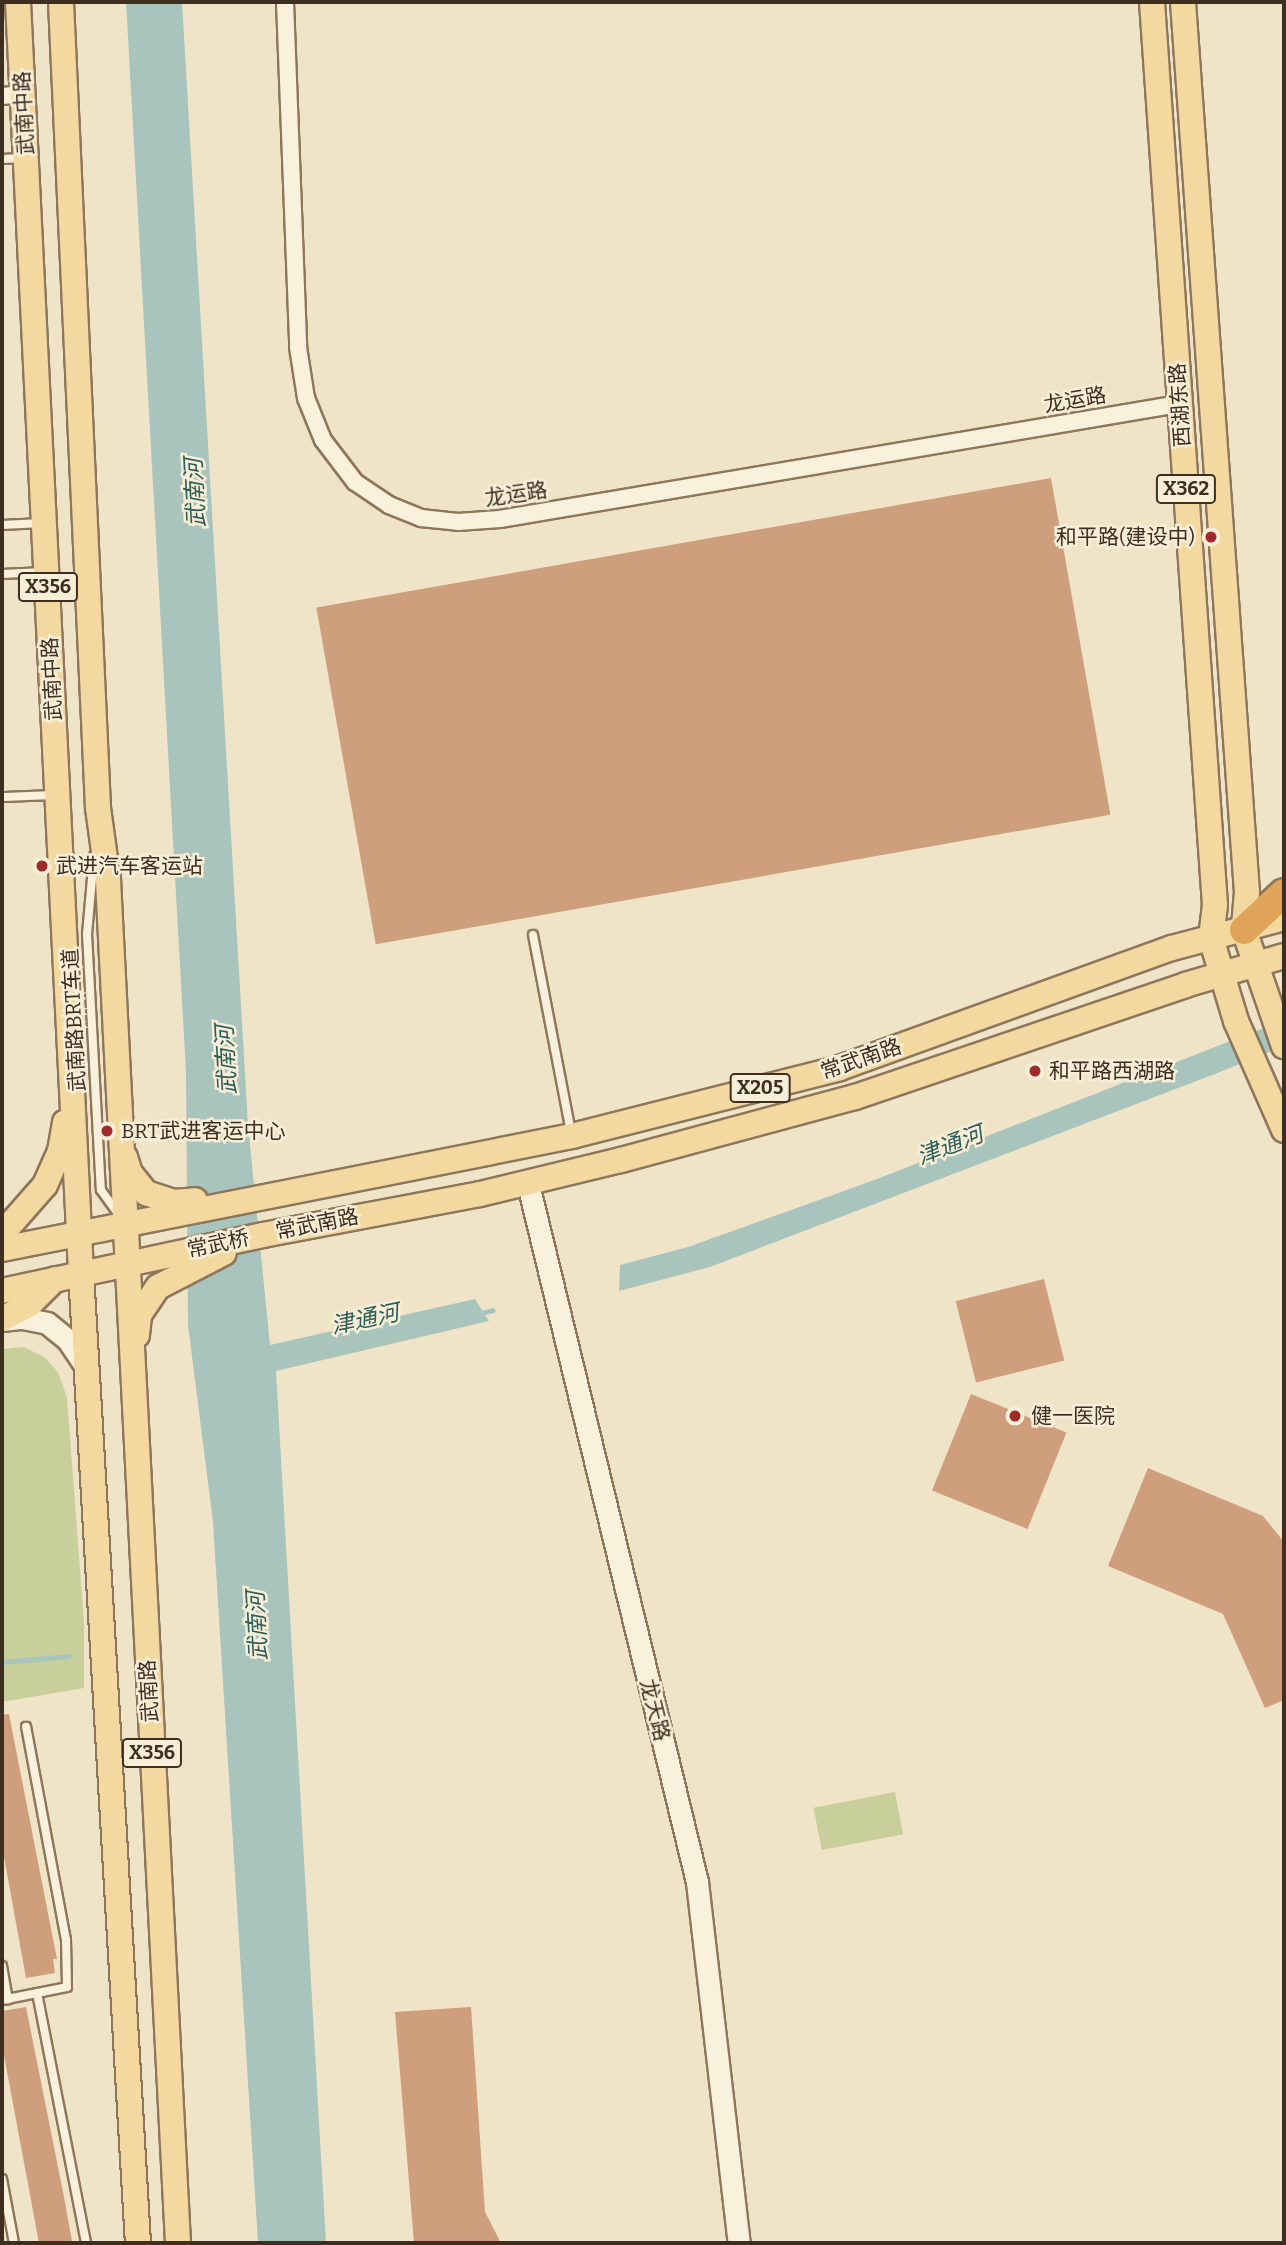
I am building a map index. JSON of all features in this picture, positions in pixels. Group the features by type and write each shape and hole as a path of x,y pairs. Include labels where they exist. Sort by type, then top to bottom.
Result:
{"highway":[{"path":"1244,930 1284,893"}],"main road":[{"name":"武南中路","path":"18,2 12,95 14,159 45,523 79,1231"},
{"name":"武南中路","path":"61,2 98,808 108,880 124,1223"},
{"name":"西湖东路","path":"1152,2 1215,905 1211,938 1220,975"},
{"name":"西湖东路","path":"1183,2 1246,878 1244,930"},
{"name":"常武南路","path":"262,1196 572,1136 840,1069 1211,938 1284,918"},
{"name":"X362","path":"1244,930 1253,966 1284,1046"},
{"path":"1253,966 1284,956"},
{"name":"X205","path":"1220,975 1253,966"},
{"name":"常武南路","path":"262,1235 528,1184 855,1097 1220,975"},
{"name":"X362","path":"1220,975 1236,1021 1284,1130"},
{"path":"2,1236 45,1185 60,1151 73,1079"},
{"path":"120,1141 130,1173 146,1193 174,1208"},
{"name":"常武桥","path":"174,1208 262,1196"},
{"name":"X205","path":"2,1249 124,1223 174,1208"},
{"name":"武南路","path":"124,1223 178,2243"},
{"name":"武南路","path":"79,1231 138,2243"},
{"name":"常武桥","path":"177,1264 262,1235"},
{"name":"X205","path":"2,1291 127,1263 177,1264"},
{"path":"133,1388 139,1315 177,1264"},
{"path":"2,1320 30,1304 55,1279"}],"street":[{"name":"龙运路","path":"285,2 298,347 306,398 323,440 355,482 389,505 421,518 445,521 500,519 1179,404"},
{"name":"龙天路","path":"528,1184 697,1882 739,2243"},
{"path":"2,1236 79,1231"},
{"path":"2,1320 22,1318 47,1323 67,1339 88,1370"}],"lane":[{"path":"2,525 45,523"},
{"path":"2,574 47,572"},
{"path":"2,797 58,795"},
{"name":"武南路BRT车道","path":"98,808 87,934 100,1176 101,1190 124,1223"},
{"path":"533,935 572,1136"},
{"path":"2,1966 5,2000 67,1987 66,1952 26,1727"},
{"path":"37,1993 86,2243"},
{"path":"2,2179 14,2243"}],"green space":[{"path":"24,1347 44,1357 58,1372 67,1397 84,1623 84,1688 2,1702 2,1349"},
{"path":"895,1792 903,1834 822,1850 814,1808"}],"water":[{"name":"武南河","path":"126,2 182,2 248,1125 270,1345 475,1299 489,1321 276,1371 326,2243 258,2243 213,1522 188,1325 186,1073"},
{"path":"1284,1020 1284,1046 710,1267 619,1291 620,1265 688,1247 877,1179"}],"building":[{"path":"1051,478 1110,815 376,944 316,608"},
{"path":"1044,1279 1064,1361 976,1383 956,1301"},
{"path":"971,1394 1066,1433 1028,1529 932,1490"},
{"path":"1148,1468 1263,1516 1284,1542 1284,1700 1265,1708 1223,1614 1108,1566"},
{"path":"9,1714 57,1959 53,1959 55,1973 26,1978 2,1846 2,1715"},
{"path":"26,2007 65,2202 72,2241 69,2243 39,2243 2,2045 2,2011"},
{"path":"471,2007 485,2212 501,2243 414,2243 395,2012"}],"waterway":[{"name":"津通河","path":"477,1314 493,1310"},
{"path":"2,1662 69,1656"}],"place":[{"name":"和平路(建设中)","path":"1211,537"},
{"name":"武进汽车客运站","path":"42,866"},
{"name":"和平路西湖路","path":"1035,1071"},
{"name":"BRT武进客运中心","path":"107,1131"},
{"name":"健一医院","path":"1015,1416"}]}
